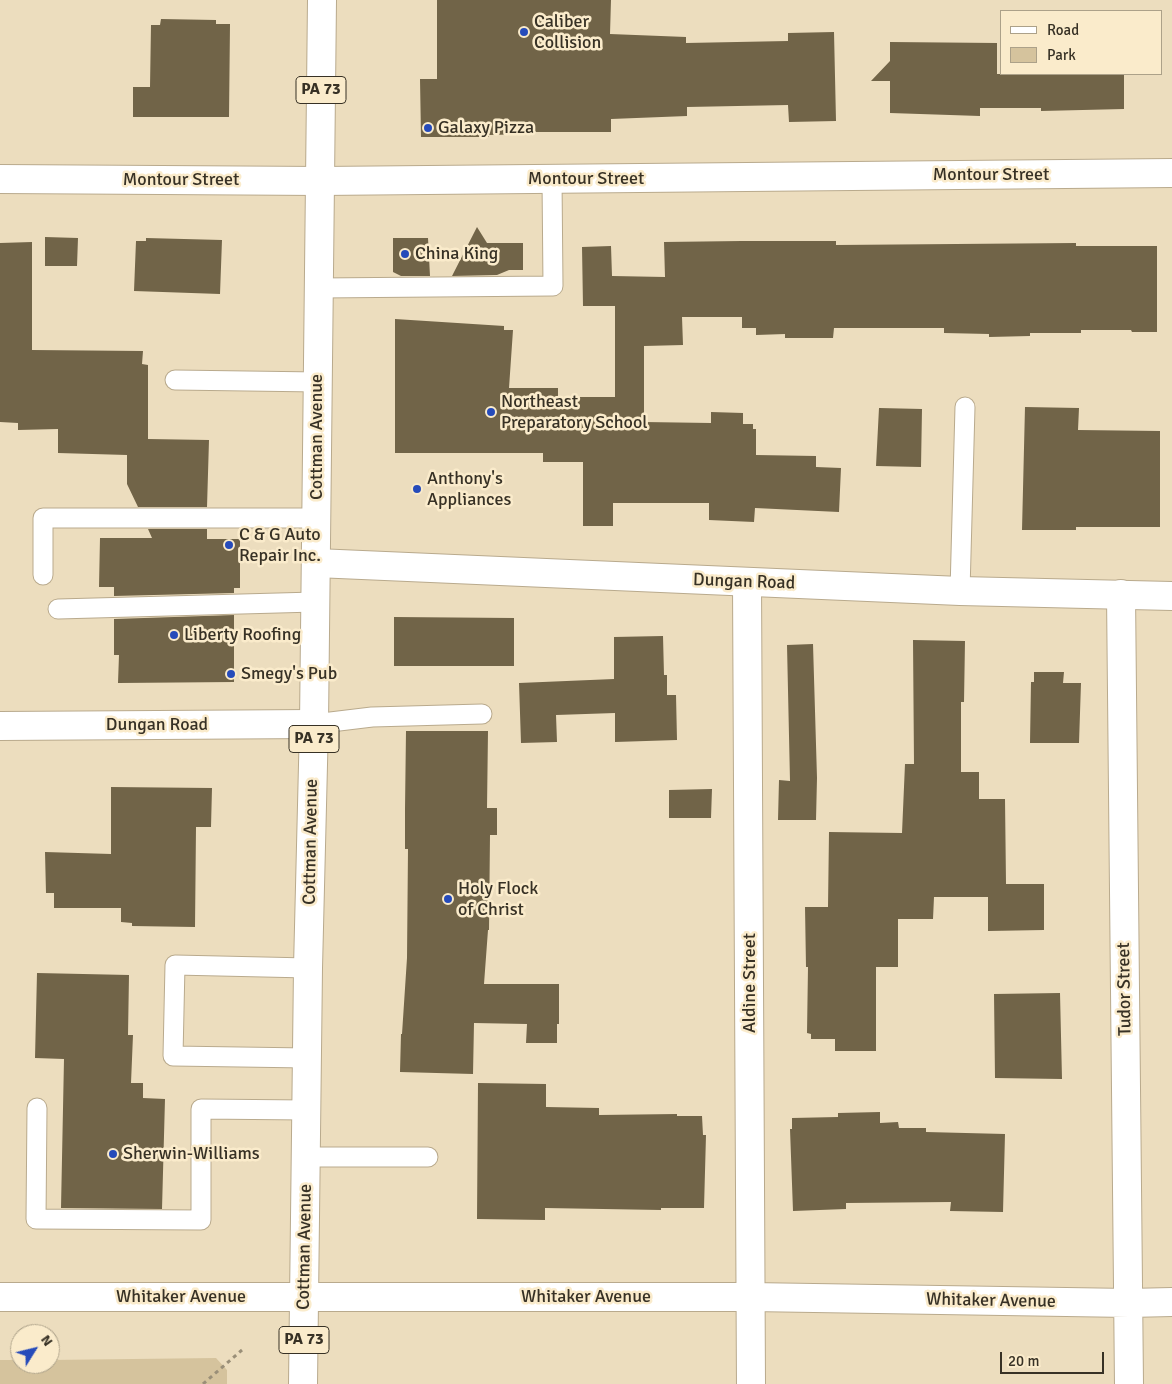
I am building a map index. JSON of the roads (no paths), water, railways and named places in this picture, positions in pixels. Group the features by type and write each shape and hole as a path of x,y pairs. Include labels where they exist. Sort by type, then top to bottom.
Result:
{"street":[{"name":"Cottman Avenue","path":"303,1384 308,968 317,518 322,0"},
{"name":"Montour Street","path":"0,179 320,181 1172,174"},
{"name":"Dungan Road","path":"316,563 747,583 1172,596"},
{"name":"Aldine Street","path":"747,583 751,1384"},
{"name":"Tudor Street","path":"1121,594 1129,1384"},
{"name":"Dungan Road","path":"0,726 314,724"},
{"name":"Whitaker Avenue","path":"0,1297 751,1297 1129,1303 1172,1302"}],"lane":[{"path":"319,288 553,286 552,179"},
{"path":"175,380 318,382"},
{"path":"960,591 965,407"},
{"path":"43,575 43,518 317,518"},
{"path":"58,609 315,602"},
{"path":"314,724 372,718 482,714"},
{"path":"307,1058 173,1056 175,965 308,968"},
{"path":"37,1108 36,1219 201,1220 201,1109 306,1110"},
{"path":"306,1158 428,1157"}],"place":[{"name":"Caliber Collision","path":"524,32"},
{"name":"Galaxy Pizza","path":"428,128"},
{"name":"China King","path":"405,254"},
{"name":"Northeast Preparatory School","path":"491,412"},
{"name":"Anthony's Appliances","path":"417,489"},
{"name":"C & G Auto Repair Inc.","path":"229,545"},
{"name":"Liberty Roofing","path":"174,635"},
{"name":"Smegy's Pub","path":"231,674"},
{"name":"Holy Flock of Christ","path":"448,899"},
{"name":"Sherwin-Williams","path":"113,1154"}]}
